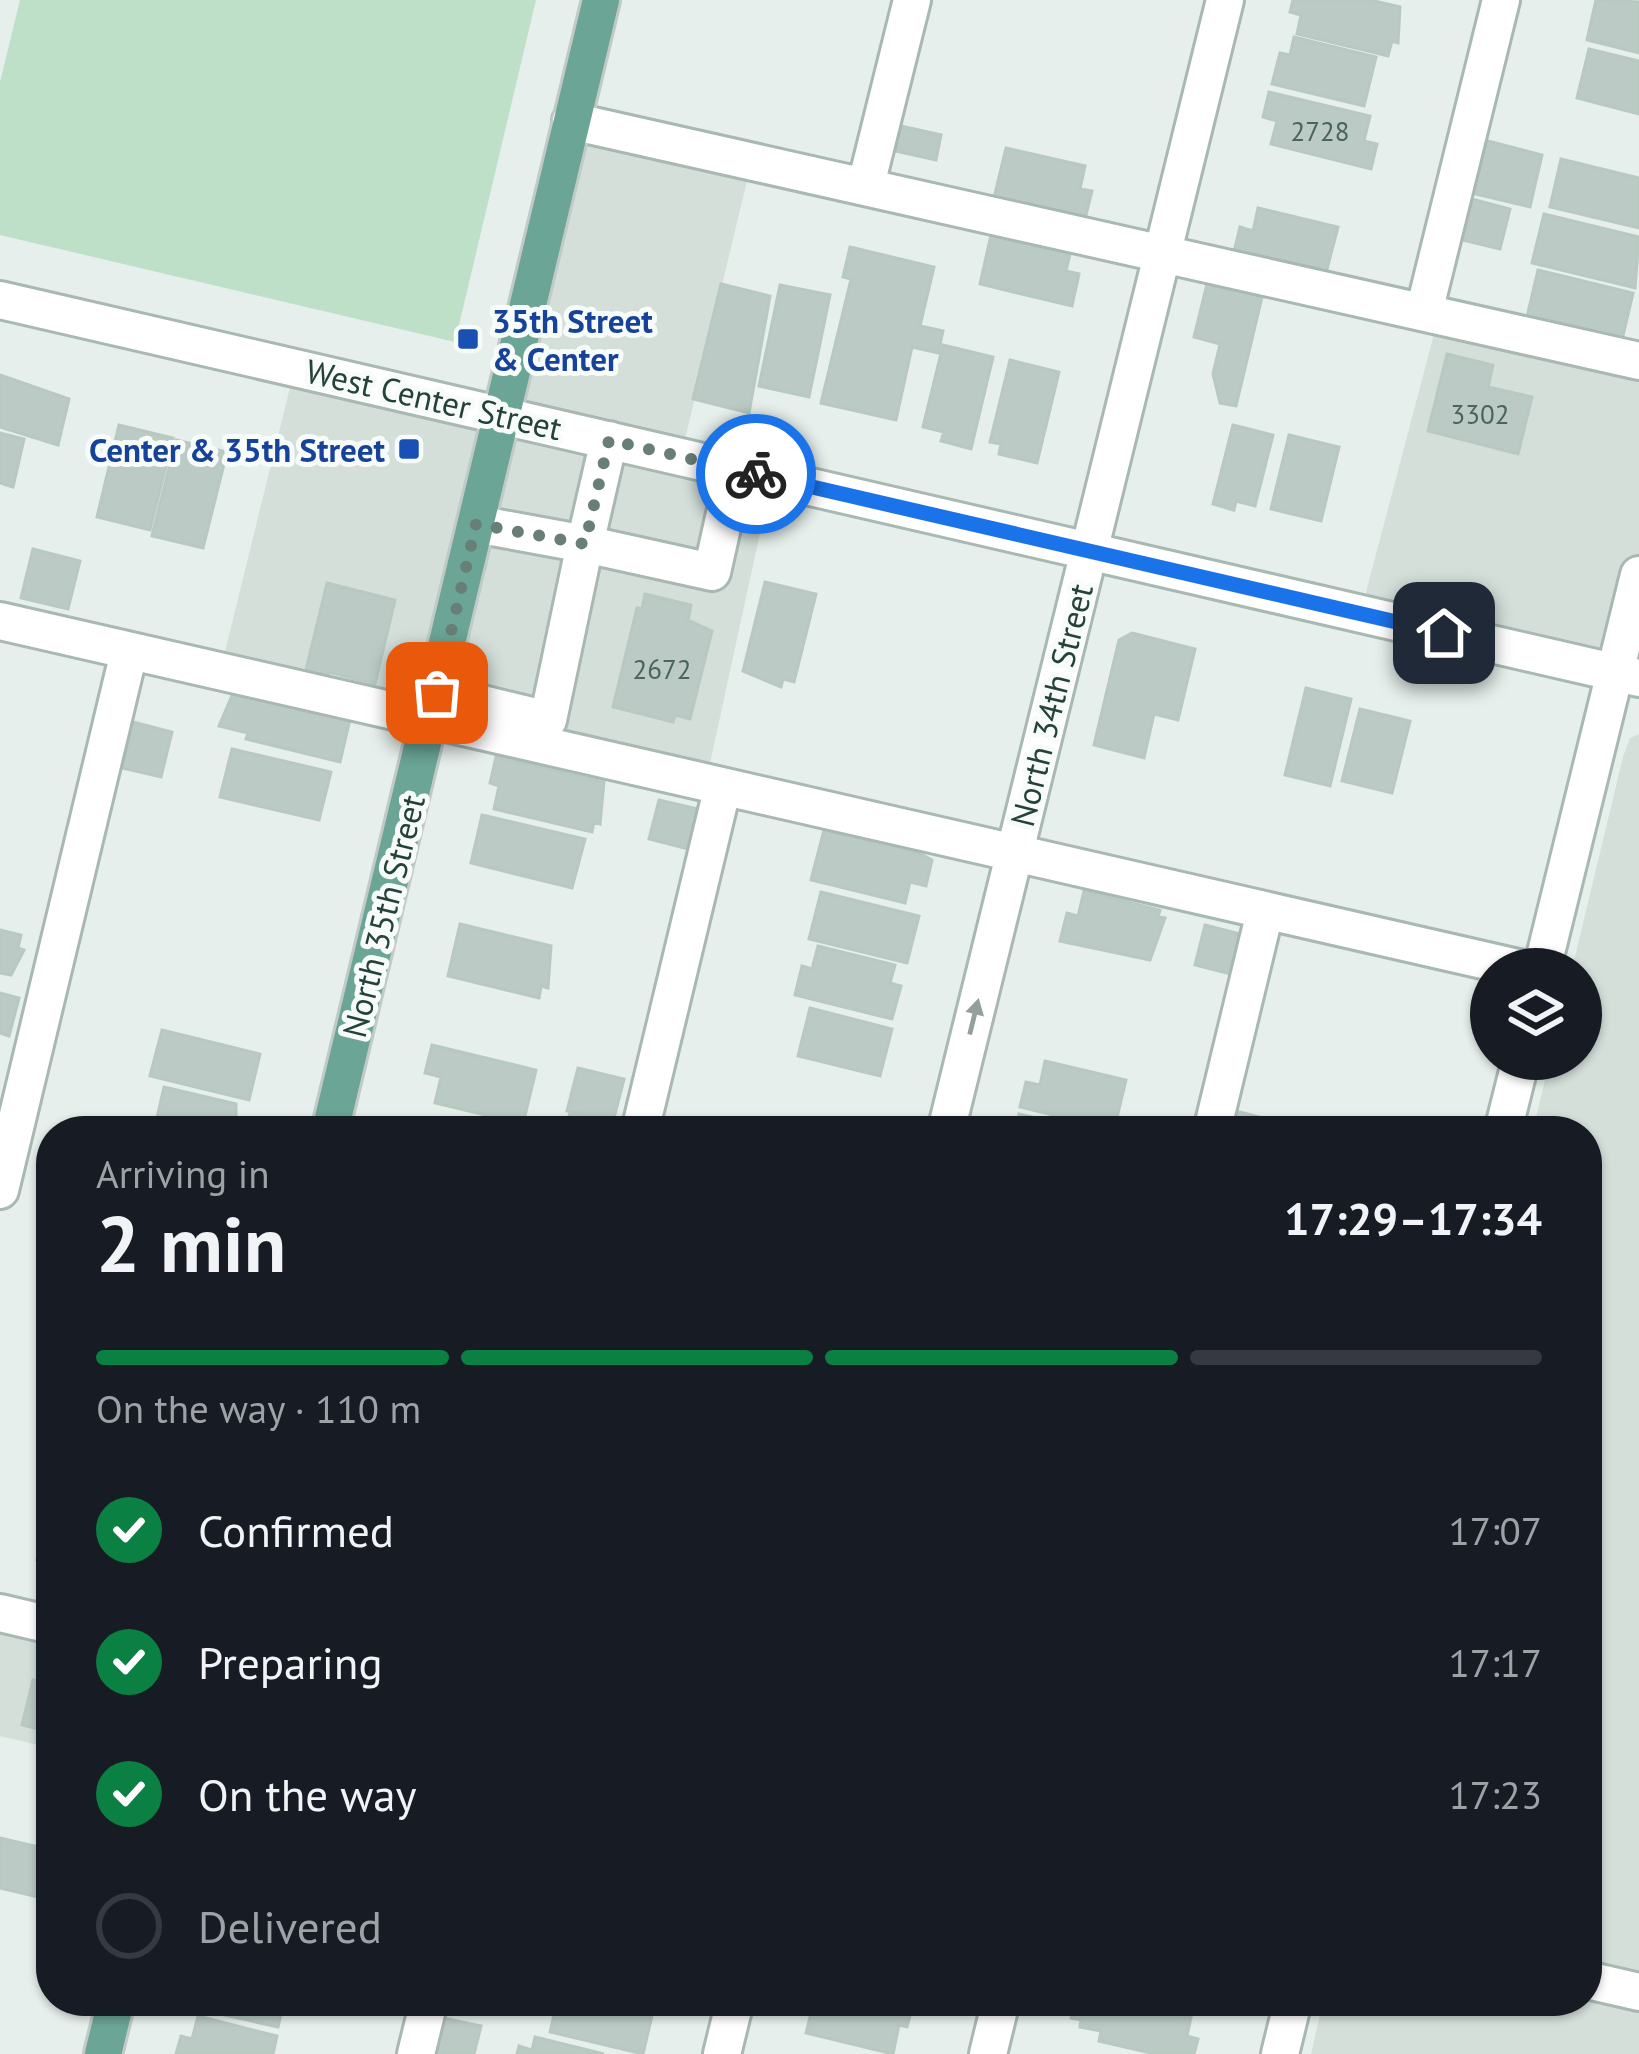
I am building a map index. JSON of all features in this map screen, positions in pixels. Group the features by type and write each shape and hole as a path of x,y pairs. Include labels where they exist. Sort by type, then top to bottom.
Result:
{"main road":[{"name":"North 35th Street","path":"333,1116 601,0"},
{"path":"103,2054 112,2016"}],"street":[{"path":"866,185 912,0"},
{"name":"North 34th Street","path":"950,1116 1225,0"},
{"path":"1424,312 1501,0"},
{"path":"572,121 1639,362"},
{"name":"West Center Street","path":"0,300 1627,675"},
{"path":"0,621 130,652 434,708 548,720 609,440"},
{"path":"476,524 712,572 735,470"},
{"path":"1548,948 1627,675 1639,575"},
{"path":"0,1190 130,652"},
{"path":"434,708 722,790 1470,957"},
{"path":"644,1116 722,790"},
{"path":"1216,1116 1265,912"},
{"path":"1507,1116 1516,1080"},
{"path":"0,1613 36,1621"},
{"path":"1602,1983 1639,1992"},
{"path":"416,2054 425,2016"},
{"path":"722,2054 731,2016"},
{"path":"988,2054 997,2016"},
{"path":"1280,2054 1289,2016"}],"shaded area":[{"path":"571,121 752,160 681,456 772,478 705,786 220,672 295,367 500,414"},
{"path":"1439,315 1639,361 1639,575 1615,672 1360,615"},
{"path":"1639,734 1639,2054 1311,2054 1320,2016 1602,2016 1602,1116 1537,1116 1545,1080 1602,1080 1602,948 1577,948 1630,738"},
{"path":"0,1613 36,1621 36,1744 0,1736"}],"green space":[{"path":"20,0 536,0 455,342 0,235 0,82"}],"building":[{"path":"1293,0 1370,0 1400,7 1398,43 1392,41 1388,56 1297,34 1301,15 1290,12"},
{"path":"1596,0 1639,2 1639,53 1587,40"},
{"path":"1294,37 1376,57 1364,106 1272,84 1280,53 1290,55"},
{"path":"1589,49 1639,61 1639,114 1577,98"},
{"path":"1269,92 1370,116 1364,141 1377,144 1371,169 1271,144 1277,121 1263,117"},
{"path":"901,126 941,135 936,160 896,151"},
{"path":"1484,140 1542,155 1530,207 1471,193"},
{"path":"1006,148 1085,166 1080,189 1092,191 1085,219 994,198"},
{"path":"1561,159 1639,178 1639,228 1550,207"},
{"path":"1468,198 1510,209 1500,249 1458,239"},
{"path":"1258,208 1338,227 1326,273 1234,252 1240,227 1253,231"},
{"path":"1544,214 1639,237 1635,288 1532,263"},
{"path":"991,235 1070,254 1066,271 1079,274 1072,306 980,284"},
{"path":"850,247 934,267 920,326 943,331 938,353 912,347 896,420 821,403 851,279 843,277"},
{"path":"1538,270 1633,293 1621,344 1526,321"},
{"path":"721,284 770,296 749,413 693,399"},
{"path":"1207,284 1262,297 1236,406 1220,403 1213,374 1220,344 1194,337"},
{"path":"780,285 830,295 809,397 759,386"},
{"path":"943,345 993,357 971,449 941,441 944,432 923,427"},
{"path":"1447,354 1493,365 1488,387 1532,397 1518,454 1428,431"},
{"path":"1010,360 1059,372 1037,463 999,454 1001,444 990,442"},
{"path":"0,375 69,399 58,445 0,427"},
{"path":"119,425 173,438 150,530 97,517"},
{"path":"1233,425 1273,435 1255,506 1236,501 1234,510 1213,504"},
{"path":"0,433 24,439 13,487 0,483"},
{"path":"1289,435 1339,447 1321,521 1271,509"},
{"path":"176,440 227,452 203,548 152,536"},
{"path":"33,549 80,561 68,609 21,598"},
{"path":"765,582 816,594 794,682 783,679 781,687 743,671"},
{"path":"327,583 395,600 375,684 329,672 327,679 305,674"},
{"path":"645,594 691,605 688,620 712,631 690,719 675,715 673,722 613,707 637,608 642,609"},
{"path":"1132,633 1195,649 1178,720 1154,714 1144,758 1094,745 1119,640"},
{"path":"1306,688 1351,699 1330,786 1285,775"},
{"path":"234,691 350,719 340,762 246,739 248,733 219,726"},
{"path":"1360,709 1410,721 1392,793 1342,781"},
{"path":"133,722 172,732 161,777 122,768"},
{"path":"232,749 331,772 319,820 220,797"},
{"path":"496,757 604,782 600,824 594,822 592,832 494,809 499,786 490,783"},
{"path":"659,800 698,809 688,849 649,839"},
{"path":"482,815 585,839 572,888 471,863"},
{"path":"824,830 932,860 926,886 910,882 905,903 811,880"},
{"path":"1084,891 1160,910 1158,917 1165,918 1150,960 1060,941 1067,913 1078,916"},
{"path":"821,892 919,916 907,963 809,939"},
{"path":"460,924 551,946 548,988 541,986 539,998 448,976"},
{"path":"1205,925 1244,935 1234,975 1195,965"},
{"path":"0,930 21,935 18,948 24,950 11,975 0,973"},
{"path":"818,946 895,965 890,983 901,986 892,1019 795,995 802,966 812,969"},
{"path":"0,993 19,998 9,1036 0,1033"},
{"path":"810,1008 892,1029 880,1076 798,1056"},
{"path":"162,1030 260,1054 249,1100 150,1076"},
{"path":"432,1045 536,1070 525,1116 489,1116 435,1103 441,1077 425,1073"},
{"path":"1045,1061 1126,1080 1117,1116 1057,1116 1020,1107 1026,1082 1040,1085"},
{"path":"578,1068 624,1079 615,1116 567,1111"},
{"path":"164,1087 236,1104 236,1116 157,1116"},
{"path":"1228,1109 1255,1116 1226,1116"},
{"path":"33,1680 36,1681 36,1728 22,1725"},
{"path":"0,1838 36,1846 36,1896 0,1888"},
{"path":"198,2016 277,2036 273,2054 176,2054 181,2036 192,2039"},
{"path":"229,2016 281,2016 278,2027"},
{"path":"554,2016 652,2016 643,2054 550,2032"},
{"path":"810,2016 910,2016 907,2027 899,2025 893,2054 806,2033"},
{"path":"1187,2016 1191,2017 1187,2036 1198,2039 1194,2054 1155,2054 1099,2041 1101,2031 1080,2027 1081,2020 1071,2018"},
{"path":"443,2018 481,2026 474,2054 434,2054"},
{"path":"535,2037 604,2054 517,2054 519,2046 532,2050"}],"way so far":[{"path":"437,693 476,524 520,536 585,544 609,440 756,474"}],"place":[{"name":"35th Street & Center","path":"468,339"},
{"name":"Center & 35th Street","path":"409,449"}],"route":[{"path":"756,474 1444,633"}]}
